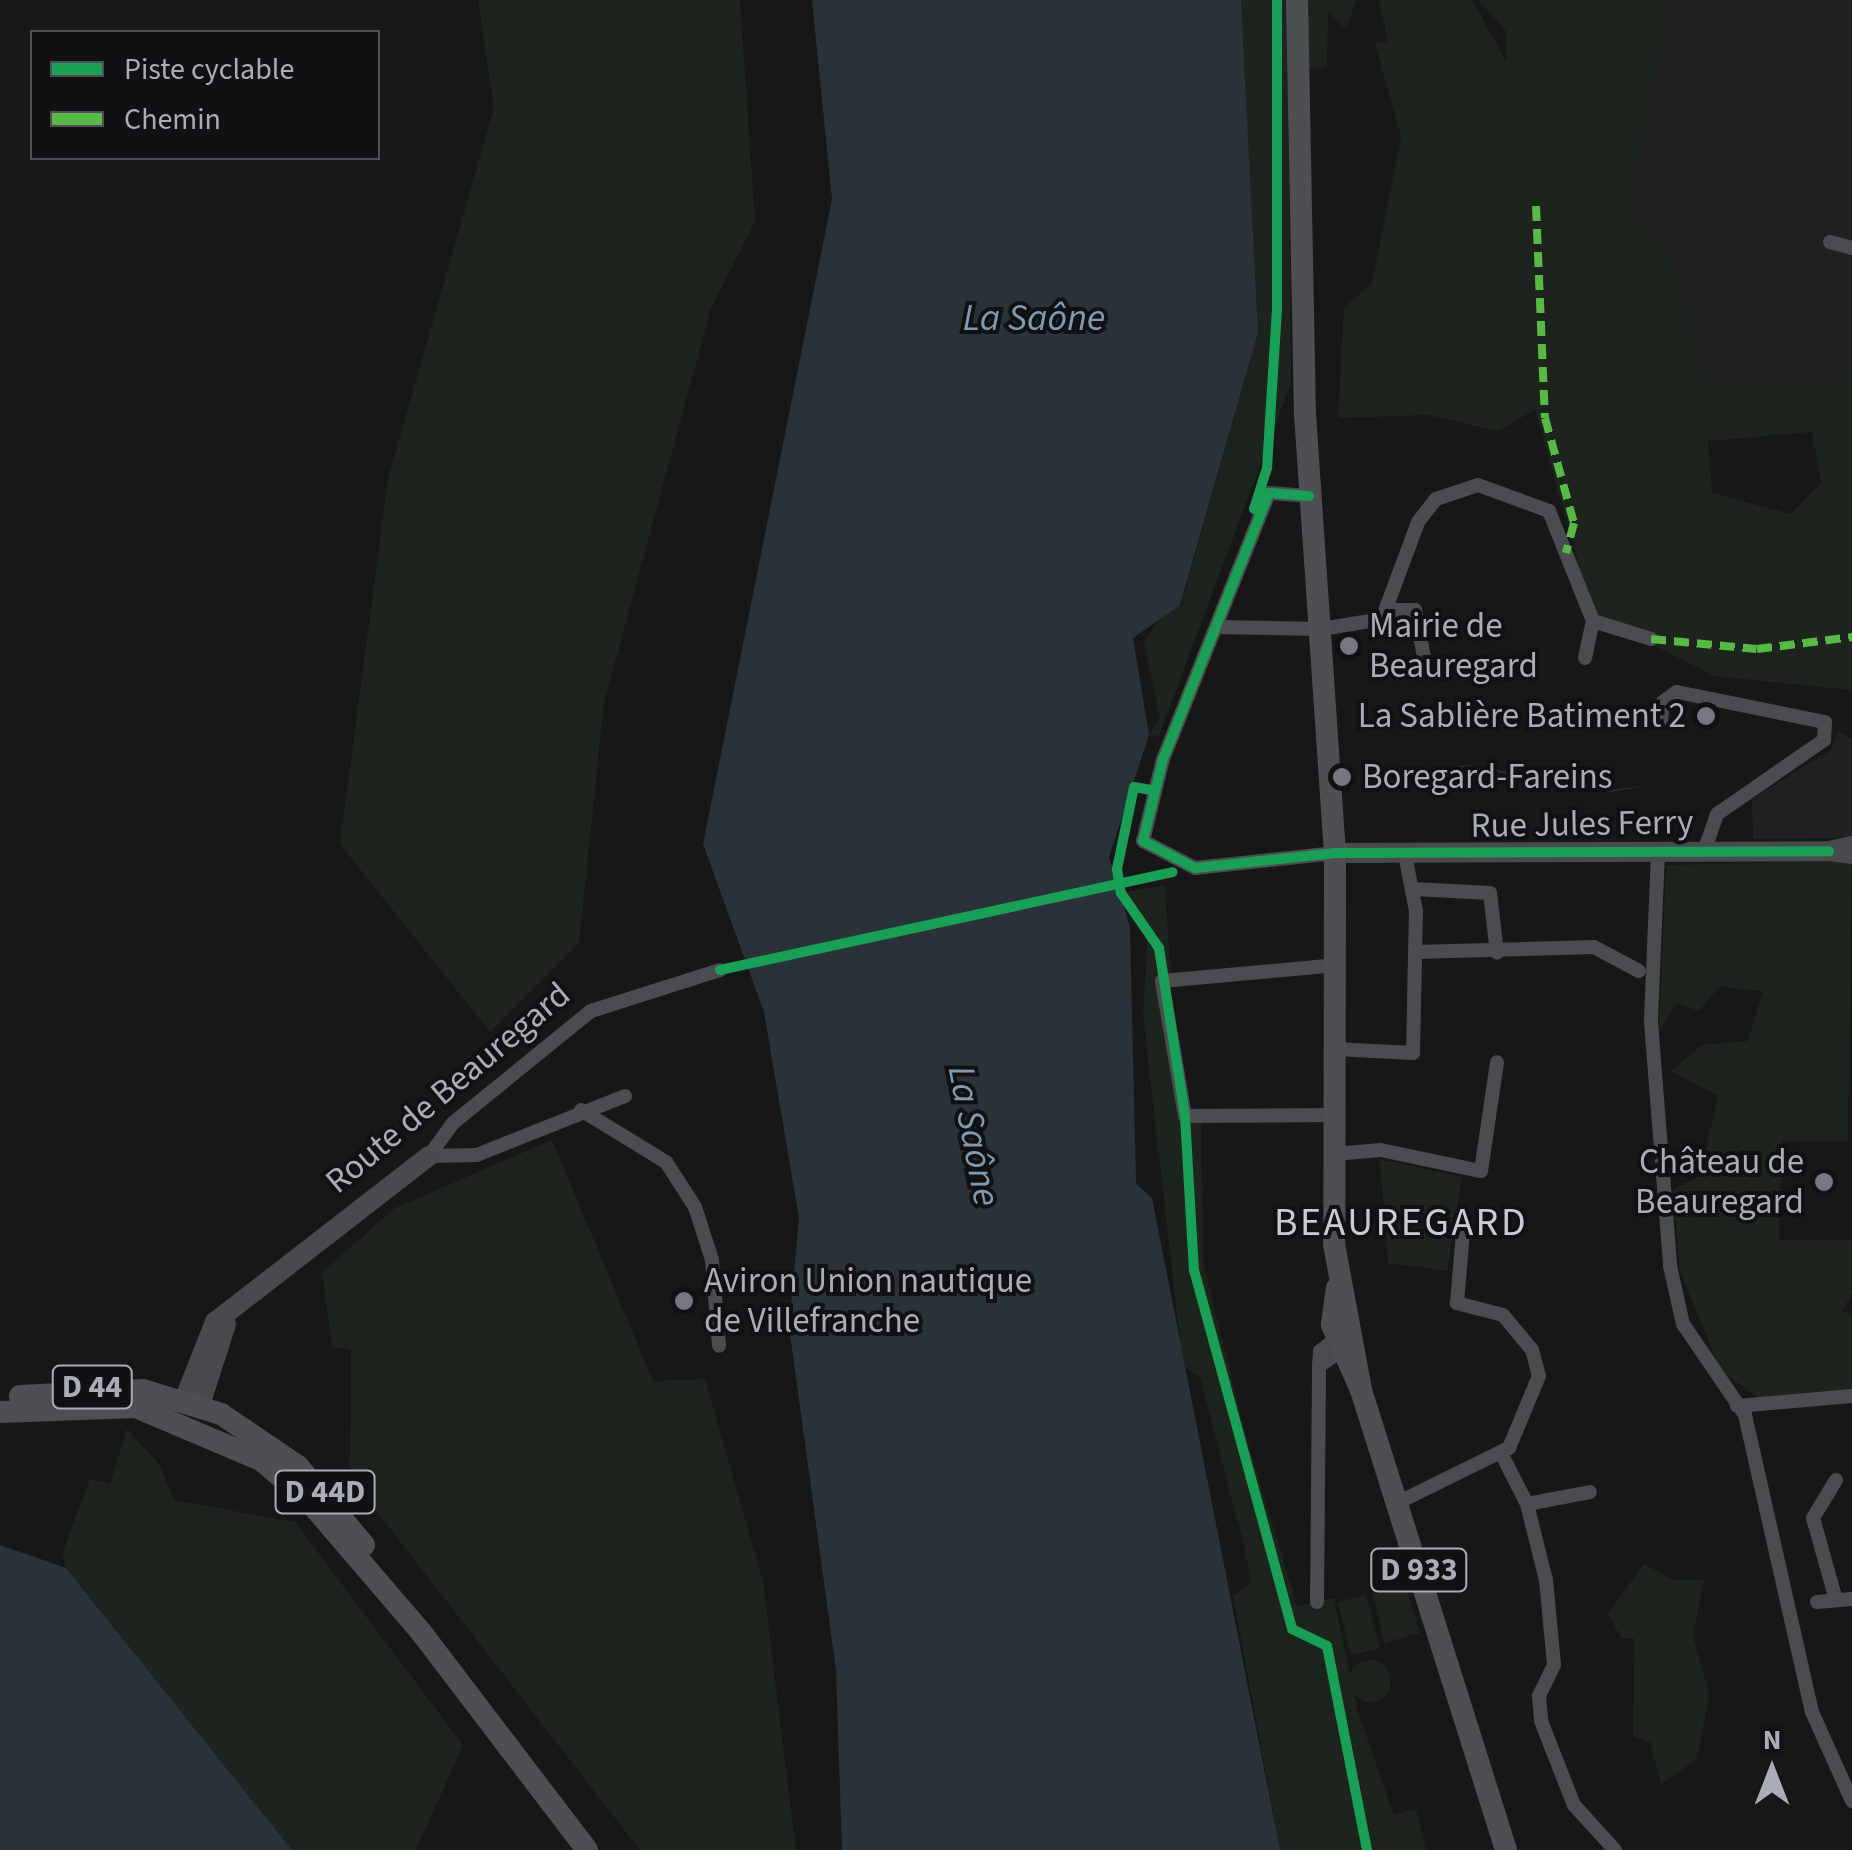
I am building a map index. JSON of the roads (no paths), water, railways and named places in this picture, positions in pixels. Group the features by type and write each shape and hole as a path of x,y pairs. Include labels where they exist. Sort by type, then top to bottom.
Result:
{"main road":[{"name":"D 933","path":"1297,0 1309,496 1335,853 1334,1154 1338,1282 1345,1341 1506,1850"},
{"name":"D 44","path":"0,1401 98,1387 189,1408"},
{"name":"D 44","path":"0,1412 98,1403 189,1408"},
{"name":"D 44D","path":"189,1408 296,1488 421,1632 588,1850"}],"street":[{"path":"1830,242 1852,248"},
{"path":"1216,627 1321,629 1382,619 1418,522 1436,499 1478,485 1549,511 1594,621 1585,658"},
{"path":"1309,496 1269,493 1152,790 1143,841 1195,868 1335,853"},
{"path":"1387,610 1415,610 1424,657"},
{"path":"1594,621 1652,640"},
{"path":"1661,720 1663,702 1677,692 1825,722 1824,740 1718,814 1705,848"},
{"name":"Rue Jules Ferry","path":"1829,851 1852,846"},
{"name":"Rue Jules Ferry","path":"1335,853 1658,852 1705,848 1852,854"},
{"path":"1658,852 1651,1022 1670,1266 1683,1324 1741,1410 1812,1712 1852,1801"},
{"path":"1336,1049 1413,1053 1414,888 1405,855"},
{"path":"1414,888 1490,893 1498,953"},
{"path":"1415,952 1498,953 1594,947 1639,971"},
{"path":"1334,1115 1185,1116 1162,981 1337,965"},
{"name":"Route de Beauregard","path":"189,1408 240,1300 429,1156 453,1123 591,1011 720,970"},
{"path":"1334,1154 1363,1154 1480,1171 1496,1062"},
{"path":"429,1156 477,1155 581,1110 625,1096"},
{"path":"581,1110 666,1162 695,1207 712,1260 719,1346"},
{"path":"1397,1502 1501,1452 1539,1376 1532,1350 1503,1315 1457,1303 1463,1231"},
{"path":"1317,1602 1320,1350 1345,1341"},
{"path":"1741,1410 1852,1396"},
{"path":"1501,1452 1527,1504 1553,1626 1554,1665 1538,1709 1574,1805 1615,1850"},
{"path":"1817,1602 1844,1600 1813,1518 1836,1480"},
{"path":"1527,1504 1590,1492"}],"water":[{"name":"La Saône","path":"812,0 1241,0 1258,333 1180,605 1133,638 1149,735 1109,857 1130,927 1136,1184 1152,1198 1280,1850 842,1850 836,1670 789,1326 799,1218 764,1012 703,844 832,199"},
{"path":"1468,765 1609,790 1646,786 1609,792 1468,767 1382,776"},
{"path":"0,1545 66,1568 292,1850 0,1850"}],"place":[{"name":"Mairie de Beauregard","path":"1349,646"},
{"name":"La Sablière Batiment 2","path":"1706,716"},
{"name":"Boregard-Fareins","path":"1342,777"},
{"name":"Château de Beauregard","path":"1824,1182"},
{"name":"Aviron Union nautique de Villefranche","path":"684,1301"}],"district":[{"name":"BEAUREGARD","path":"1401,1223"}]}
